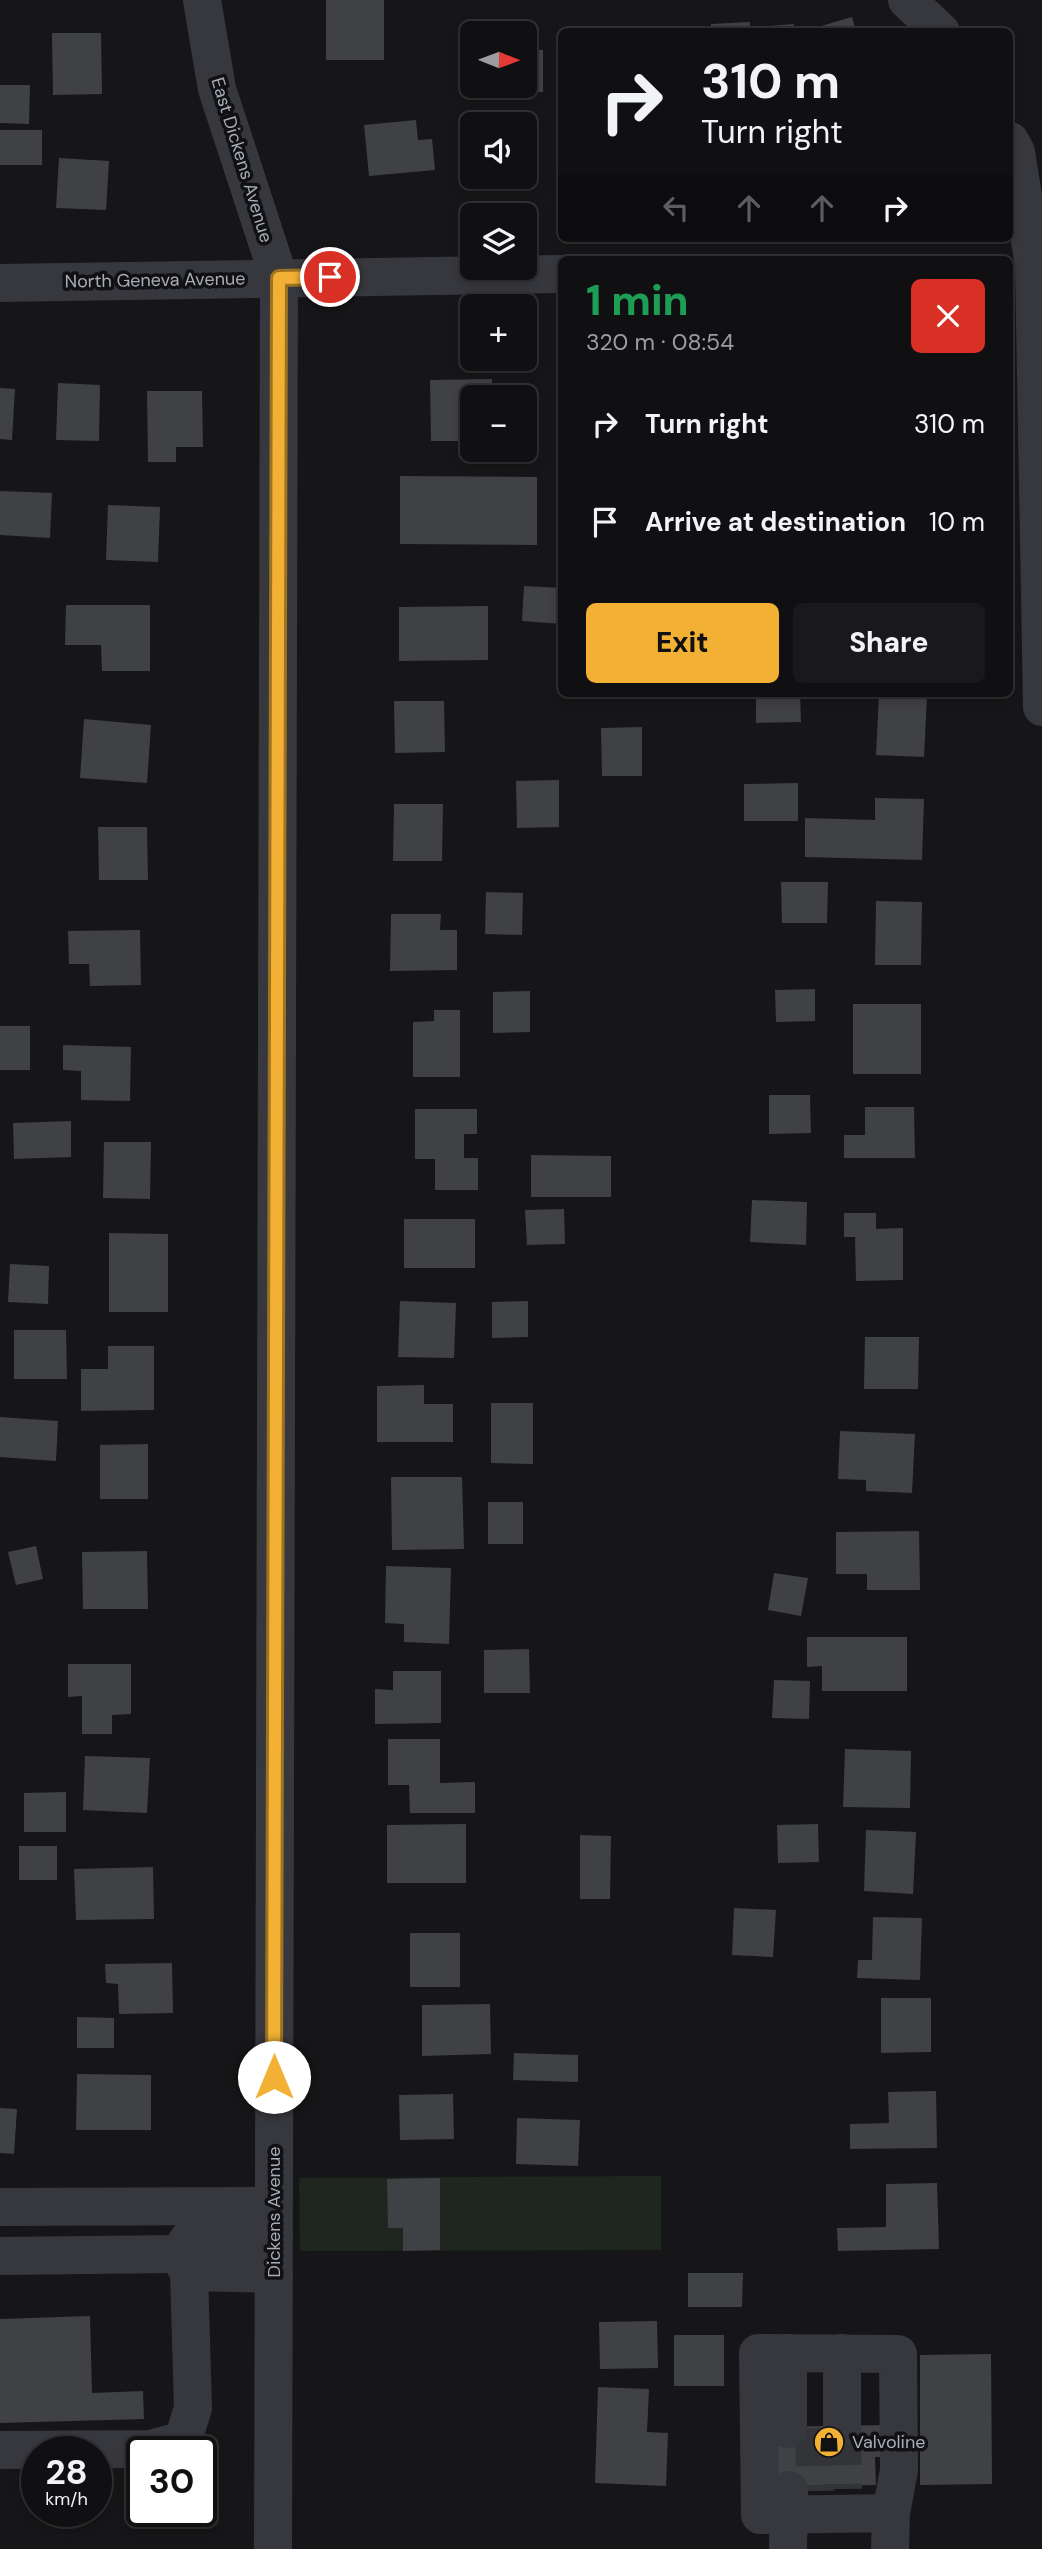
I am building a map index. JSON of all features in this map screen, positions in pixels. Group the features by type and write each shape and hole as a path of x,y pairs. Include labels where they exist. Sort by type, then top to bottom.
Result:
{"street":[{"name":"East Dickens Avenue","path":"202,0 217,89 279,278"},
{"path":"907,0 937,28"},
{"path":"1013,146 1016,152 1029,267 1042,707"},
{"name":"North Geneva Avenue","path":"0,283 558,274"},
{"name":"Dickens Avenue","path":"272,2549 279,278"},
{"path":"0,2207 274,2221"},
{"path":"0,2450 150,2449 183,2440 193,2408 183,2263 188,2240 274,2221"},
{"path":"0,2256 183,2263 274,2274"},
{"path":"758,2353 814,2353 898,2354 899,2470 890,2531 812,2509 760,2515 758,2353"},
{"path":"814,2353 815,2428 814,2353"}],"shaded area":[{"path":"661,2176 661,2250 300,2251 299,2178"}],"building":[{"path":"326,0 384,0 384,60 326,60"},
{"path":"852,17 855,28 814,28"},
{"path":"750,22 750,28 711,28 711,24"},
{"path":"794,24 794,28 756,27"},
{"path":"52,33 101,33 102,94 53,95"},
{"path":"537,50 543,50 543,92 537,92"},
{"path":"0,85 30,85 29,124 0,123"},
{"path":"416,120 418,140 432,139 435,170 369,176 364,125"},
{"path":"0,130 42,130 42,165 0,165"},
{"path":"59,158 109,161 106,210 56,208"},
{"path":"492,379 492,385 460,385 460,441 431,441 430,380"},
{"path":"58,383 100,385 99,441 56,440"},
{"path":"0,388 15,389 12,440 0,439"},
{"path":"147,391 202,391 203,447 176,447 176,462 148,462"},
{"path":"400,476 537,477 537,545 400,544"},
{"path":"0,491 52,493 50,538 0,535"},
{"path":"108,505 160,507 158,562 106,560"},
{"path":"524,586 558,588 558,624 522,621"},
{"path":"66,605 150,605 150,671 102,671 101,645 65,645"},
{"path":"488,606 488,660 399,661 399,607"},
{"path":"756,697 800,697 801,722 756,723"},
{"path":"879,697 927,697 924,757 876,755"},
{"path":"394,701 444,701 445,752 395,753"},
{"path":"84,719 151,725 147,783 80,778"},
{"path":"642,727 642,776 602,776 601,728"},
{"path":"559,780 559,827 517,828 516,781"},
{"path":"798,783 798,821 744,821 744,784"},
{"path":"875,798 924,799 922,860 805,857 805,818 875,820"},
{"path":"394,804 443,804 442,861 393,861"},
{"path":"98,827 147,827 148,880 99,880"},
{"path":"781,882 828,882 827,923 782,923"},
{"path":"486,892 523,893 522,935 485,934"},
{"path":"876,901 922,902 921,965 875,965"},
{"path":"391,914 441,914 440,930 457,930 457,970 390,971"},
{"path":"140,930 141,985 90,986 89,964 69,964 68,931"},
{"path":"815,989 815,1021 776,1022 775,990"},
{"path":"530,991 530,1032 493,1033 493,992"},
{"path":"853,1004 921,1004 921,1074 853,1074"},
{"path":"434,1010 460,1010 460,1077 413,1077 413,1022 434,1021"},
{"path":"0,1026 30,1026 30,1070 0,1070"},
{"path":"63,1045 131,1047 130,1101 81,1100 81,1071 63,1070"},
{"path":"769,1095 810,1095 811,1133 769,1134"},
{"path":"865,1107 914,1107 915,1158 844,1158 844,1135 865,1135"},
{"path":"415,1109 477,1109 477,1134 464,1134 464,1158 478,1158 478,1190 435,1190 435,1159 415,1159"},
{"path":"71,1121 71,1157 14,1159 13,1123"},
{"path":"104,1142 151,1142 150,1199 103,1198"},
{"path":"531,1155 611,1156 611,1197 531,1197"},
{"path":"752,1200 807,1202 806,1245 750,1242"},
{"path":"564,1209 565,1244 527,1245 525,1210"},
{"path":"844,1213 876,1213 876,1229 903,1228 903,1280 856,1281 855,1237 844,1237"},
{"path":"404,1219 475,1219 475,1268 404,1268"},
{"path":"109,1233 168,1234 168,1312 109,1312"},
{"path":"10,1264 49,1266 48,1304 8,1302"},
{"path":"400,1301 456,1303 454,1358 398,1357"},
{"path":"528,1301 528,1337 492,1338 492,1302"},
{"path":"14,1330 66,1330 67,1379 14,1379"},
{"path":"865,1337 919,1337 918,1389 864,1389"},
{"path":"108,1346 154,1346 154,1410 81,1411 81,1369 108,1369"},
{"path":"424,1385 424,1404 453,1404 453,1442 377,1442 377,1386"},
{"path":"491,1403 533,1403 533,1464 491,1463"},
{"path":"0,1417 58,1421 56,1461 0,1457"},
{"path":"840,1431 915,1434 912,1493 866,1491 866,1480 838,1479"},
{"path":"148,1444 148,1499 100,1499 100,1445"},
{"path":"391,1477 462,1477 464,1549 392,1550"},
{"path":"488,1502 523,1502 523,1544 488,1544"},
{"path":"919,1531 920,1590 867,1590 867,1574 836,1574 836,1532"},
{"path":"36,1546 43,1579 16,1585 8,1552"},
{"path":"147,1551 148,1609 83,1609 82,1552"},
{"path":"386,1566 451,1568 449,1644 404,1642 404,1624 385,1623"},
{"path":"774,1573 808,1578 801,1616 768,1610"},
{"path":"807,1637 907,1637 907,1691 822,1691 822,1666 807,1667"},
{"path":"529,1649 530,1693 484,1693 484,1650"},
{"path":"68,1664 131,1664 131,1714 112,1715 112,1734 82,1734 82,1696 68,1697"},
{"path":"393,1671 441,1671 441,1723 375,1724 375,1689 393,1690"},
{"path":"774,1680 810,1681 809,1719 772,1718"},
{"path":"388,1739 440,1739 440,1783 475,1782 475,1813 410,1813 409,1785 388,1785"},
{"path":"845,1749 911,1751 910,1808 843,1807"},
{"path":"85,1756 150,1758 147,1813 83,1810"},
{"path":"66,1792 66,1832 24,1832 24,1793"},
{"path":"466,1824 466,1883 387,1883 387,1825"},
{"path":"818,1824 819,1862 778,1863 777,1825"},
{"path":"866,1830 916,1832 913,1894 864,1891"},
{"path":"580,1835 611,1836 610,1899 580,1899"},
{"path":"19,1846 57,1846 57,1880 19,1880"},
{"path":"153,1867 154,1919 76,1920 74,1869"},
{"path":"734,1908 776,1910 773,1957 732,1955"},
{"path":"873,1917 922,1918 920,1980 857,1978 858,1960 872,1960"},
{"path":"410,1933 460,1933 460,1987 410,1987"},
{"path":"172,1963 173,2013 119,2014 118,1984 106,1983 105,1964"},
{"path":"881,1998 931,1998 931,2052 881,2053"},
{"path":"490,2004 491,2054 422,2056 422,2005"},
{"path":"77,2017 114,2018 114,2048 77,2048"},
{"path":"514,2053 578,2055 578,2082 513,2080"},
{"path":"77,2074 151,2075 151,2130 76,2130"},
{"path":"936,2091 937,2148 850,2149 850,2124 889,2123 888,2092"},
{"path":"453,2094 454,2139 400,2140 399,2095"},
{"path":"0,2108 17,2109 14,2154 0,2153"},
{"path":"517,2118 580,2120 578,2166 516,2164"},
{"path":"440,2178 440,2250 403,2251 403,2228 388,2228 387,2179"},
{"path":"937,2183 939,2249 838,2251 837,2228 886,2227 886,2184"},
{"path":"688,2273 743,2273 742,2307 688,2307"},
{"path":"90,2316 92,2393 143,2391 144,2419 0,2423 0,2319"},
{"path":"657,2321 658,2368 600,2369 599,2322"},
{"path":"674,2335 724,2335 724,2386 674,2386"},
{"path":"991,2354 992,2484 920,2485 920,2355"},
{"path":"598,2387 649,2389 647,2432 668,2433 666,2486 595,2483"},
{"name":"Valvoline","path":"886,2425 887,2457 875,2457 876,2485 772,2487 771,2427"}],"tunnel":[{"path":"842,2427 843,2489"},
{"path":"814,2428 815,2491"}],"place":[{"name":"Valvoline","path":"829,2442"}],"route":[{"path":"274,2077 279,278 330,277"}]}
